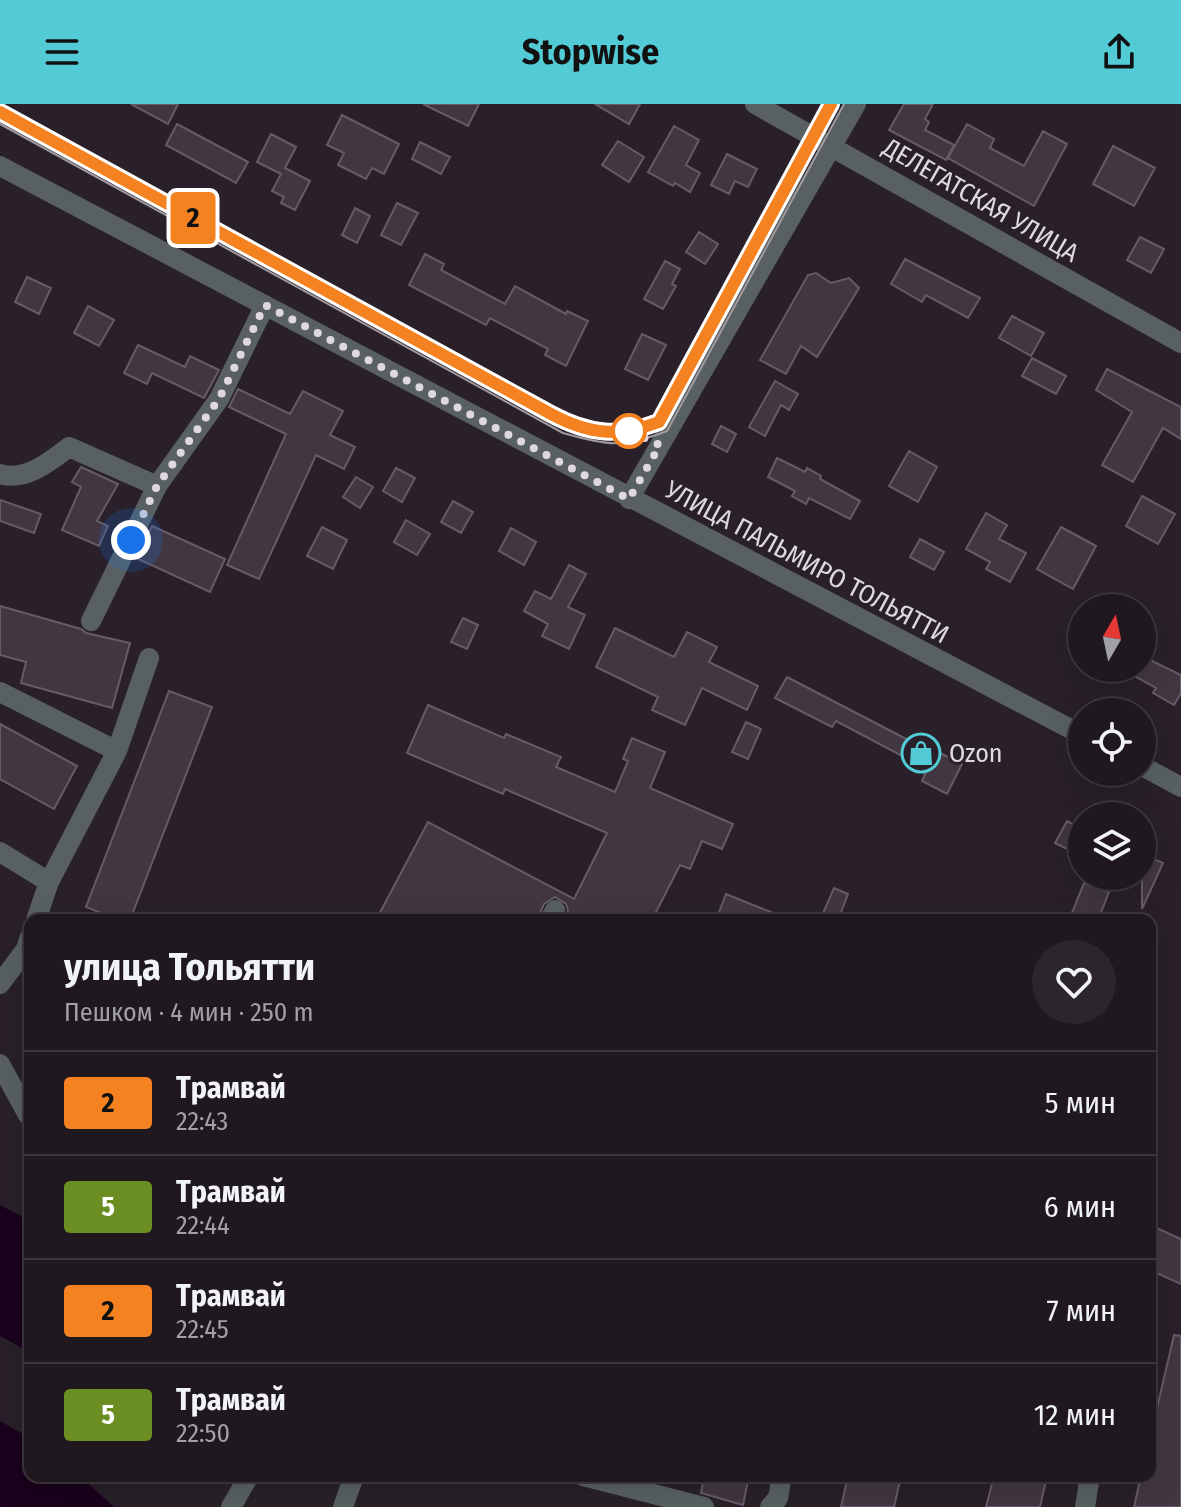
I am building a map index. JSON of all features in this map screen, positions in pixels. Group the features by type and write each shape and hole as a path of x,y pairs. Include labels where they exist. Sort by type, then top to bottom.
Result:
{"street":[{"name":"ДЕЛЕГАТСКАЯ УЛИЦА","path":"755,104 1181,343"},
{"path":"629,499 856,104"},
{"name":"УЛИЦА ПАЛЬМИРО ТОЛЬЯТТИ","path":"0,166 1068,728"},
{"path":"91,621 157,486 219,399 265,305"},
{"path":"0,474 8,477 44,467 69,447 157,486"},
{"path":"38,914 49,882 117,751 149,658"},
{"path":"0,692 117,751"},
{"path":"1156,774 1181,787"},
{"path":"0,852 49,882"},
{"path":"0,984 24,952"},
{"path":"0,1064 24,1108"},
{"path":"232,1505 245,1482"},
{"path":"343,1507 352,1482"},
{"path":"606,1482 704,1507"},
{"path":"770,1507 778,1498 781,1482"},
{"path":"1085,1507 1089,1482"}],"shaded area":[{"path":"0,1205 24,1218 24,1349 0,1336"},
{"path":"0,1421 24,1435 24,1482 87,1482 114,1507 0,1507"}],"building":[{"path":"131,104 178,104 168,124"},
{"path":"423,104 479,104 468,126"},
{"path":"595,104 640,104 629,124"},
{"path":"904,104 933,104 925,119 929,122 925,130 954,145 946,160 889,130"},
{"path":"342,115 399,144 384,174 372,168 366,179 338,165 344,153 327,145"},
{"path":"177,124 248,162 236,183 166,145"},
{"path":"967,124 994,139 990,148 1024,166 1043,131 1067,144 1034,206 948,158"},
{"path":"674,126 699,140 686,165 700,173 690,192 648,172"},
{"path":"271,134 296,147 285,168 310,181 295,210 281,203 284,197 272,191 281,174 257,162"},
{"path":"618,141 644,157 629,182 602,165"},
{"path":"420,142 450,157 441,174 412,159"},
{"path":"1113,146 1155,168 1134,206 1093,184"},
{"path":"727,154 757,169 748,187 735,181 729,194 711,185"},
{"path":"397,203 418,213 401,245 381,235"},
{"path":"355,208 370,216 357,243 342,235"},
{"path":"699,232 718,244 705,264 686,252"},
{"path":"1140,237 1164,249 1151,273 1127,260"},
{"path":"425,254 444,264 441,270 505,304 515,286 566,314 567,311 588,321 566,366 545,355 548,349 490,318 486,325 409,285"},
{"path":"905,259 980,298 968,318 926,295 922,302 891,284"},
{"path":"665,261 680,269 672,284 676,286 663,309 644,299"},
{"path":"816,273 831,283 849,278 859,288 817,357 801,346 786,374 760,360 808,275"},
{"path":"27,277 51,288 39,314 15,302"},
{"path":"88,306 114,320 99,346 74,333"},
{"path":"1012,316 1044,333 1031,356 999,338"},
{"path":"642,334 666,345 648,380 625,369"},
{"path":"138,345 185,367 190,356 219,370 204,398 152,373 147,384 124,373"},
{"path":"1032,358 1066,376 1056,394 1022,376"},
{"path":"1107,369 1181,407 1181,439 1163,428 1133,482 1102,465 1132,412 1096,390"},
{"path":"775,381 798,394 789,410 781,405 765,436 749,427"},
{"path":"238,389 290,414 303,391 343,411 330,435 355,447 344,469 316,455 259,579 227,565 286,434 229,407"},
{"path":"721,426 736,434 727,452 712,444"},
{"path":"909,451 937,467 918,502 889,486"},
{"path":"777,458 805,472 807,468 821,476 820,479 860,501 850,519 809,498 806,504 792,496 795,491 768,477"},
{"path":"81,467 118,484 97,521 108,526 99,546 62,530 81,487 72,482"},
{"path":"396,468 415,478 402,502 383,491"},
{"path":"356,477 373,487 360,508 343,497"},
{"path":"1142,496 1175,514 1158,544 1126,526"},
{"path":"0,500 41,514 34,533 0,521"},
{"path":"453,501 473,512 461,533 441,522"},
{"path":"986,513 1007,525 999,539 1026,553 1010,582 986,569 990,562 966,549"},
{"path":"406,520 430,534 417,555 394,542"},
{"path":"152,526 225,559 210,592 136,558"},
{"path":"322,527 347,540 333,569 307,556"},
{"path":"1061,527 1096,546 1073,589 1037,569"},
{"path":"511,528 536,542 524,565 499,551"},
{"path":"920,539 944,552 934,570 910,557"},
{"path":"569,565 586,574 568,607 585,615 569,649 542,636 548,624 524,611 535,591 551,599"},
{"path":"0,606 86,633 130,643 112,708 21,683 26,662 0,655"},
{"path":"463,618 478,625 467,649 451,642"},
{"path":"615,628 674,657 687,632 717,647 709,662 758,686 747,710 702,688 685,725 652,710 658,697 596,667"},
{"path":"1156,663 1181,675 1181,693 1174,705 1153,693 1156,688 1145,682 1156,682"},
{"path":"787,677 935,754 936,751 962,764 947,794 922,781 927,769 836,721 832,727 775,698"},
{"path":"169,691 212,707 132,914 103,914 86,907"},
{"path":"428,705 504,738 506,734 561,757 556,767 615,792 628,761 623,759 632,738 665,752 650,788 733,824 722,849 702,841 690,869 680,865 655,914 567,914 566,904 555,897 544,904 540,914 379,914 428,822 574,899 607,833 505,789 503,794 407,753"},
{"path":"746,722 761,729 748,759 732,752"},
{"path":"0,724 77,766 54,809 0,779"},
{"path":"1067,821 1068,822 1068,850 1055,843"},
{"path":"1156,860 1163,863 1156,878"},
{"path":"834,888 848,894 840,914 823,914"},
{"path":"1081,890 1109,892 1100,914 1071,914"},
{"path":"1142,890 1151,890 1142,909"},
{"path":"726,894 776,914 718,914"},
{"path":"1156,1228 1181,1239 1181,1284 1156,1273"},
{"path":"1174,1335 1181,1336 1181,1507 1134,1507 1140,1482 1156,1482 1156,1412"},
{"path":"703,1482 748,1482 743,1505 701,1493"},
{"path":"847,1482 900,1482 894,1507 841,1507"},
{"path":"992,1482 1046,1482 1040,1507 986,1507"}],"tram line":[{"name":"2","path":"0,112 567,423 611,434 659,422 831,104"},
{"path":"0,124 563,433 604,443 627,443 667,431 844,104"}],"place":[{"name":"Ozon","path":"921,753"}],"route":[{"path":"131,540 157,486 219,399 265,305 629,499 660,445 629,431"}]}
